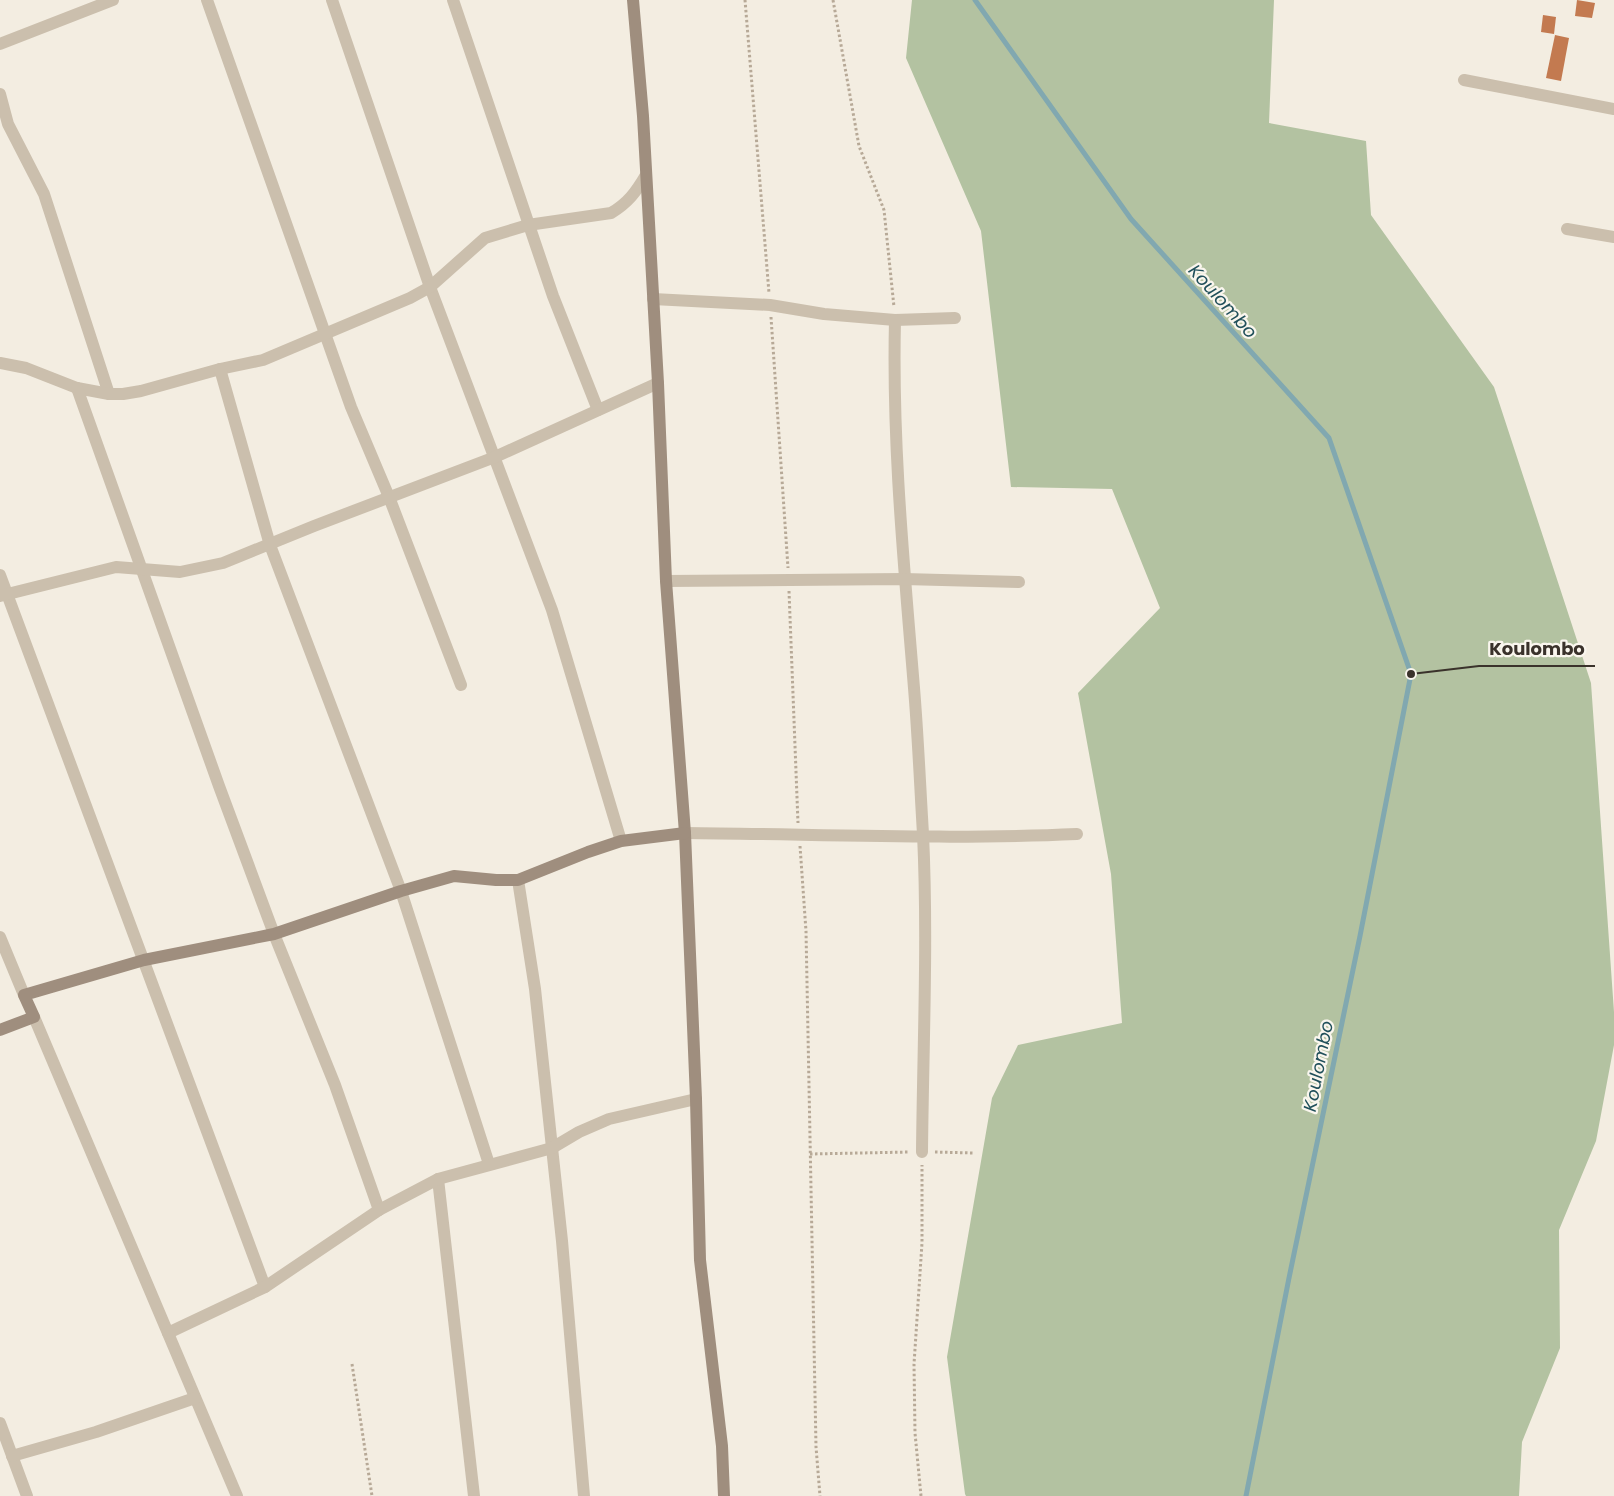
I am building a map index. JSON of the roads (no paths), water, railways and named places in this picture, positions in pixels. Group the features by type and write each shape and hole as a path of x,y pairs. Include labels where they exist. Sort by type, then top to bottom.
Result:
{"street":[{"path":"0,44 81,6 114,0"},
{"path":"206,0 352,407 389,497 461,686"},
{"path":"332,0 430,287 552,610 621,841"},
{"path":"453,0 553,296 598,410"},
{"path":"633,0 646,175 658,383 666,581 686,833 700,1260 720,1429 724,1496"},
{"path":"1464,80 1614,109"},
{"path":"0,94 8,124 44,194 109,394"},
{"path":"0,363 26,368 76,388 109,394 123,394 263,360 410,298 430,287 485,238 528,225 611,213 623,206 633,196 646,175"},
{"path":"1567,229 1614,238"},
{"path":"653,299 770,305 824,314 895,320 955,318"},
{"path":"895,320 895,399 904,579 914,690 923,837 925,984 922,1152"},
{"path":"220,369 270,545 401,891 489,1164"},
{"path":"3,595 116,567 180,572 223,563 495,457 658,383"},
{"path":"76,388 274,934 335,1085 380,1210"},
{"path":"0,575 3,595 144,960 265,1287"},
{"path":"666,581 904,579 1019,582"},
{"path":"24,996 144,960 274,934 401,891 454,876 518,880 621,841 686,833 923,837 1025,837 1077,834"},
{"path":"518,880 535,990 562,1241 584,1496"},
{"path":"0,937 168,1333 234,1495"},
{"path":"0,1030 34,1017"},
{"path":"168,1333 265,1287 380,1210 438,1179 552,1148 579,1132 610,1119 696,1099"},
{"path":"438,1179 474,1496"},
{"path":"12,1456 96,1432 195,1398"},
{"path":"0,1423 28,1496"}],"waterway":[{"name":"Koulombo","path":"975,0 1131,219 1329,438 1411,674 1360,936 1246,1496"}],"place":[{"name":"Koulombo","path":"1411,674"}]}
